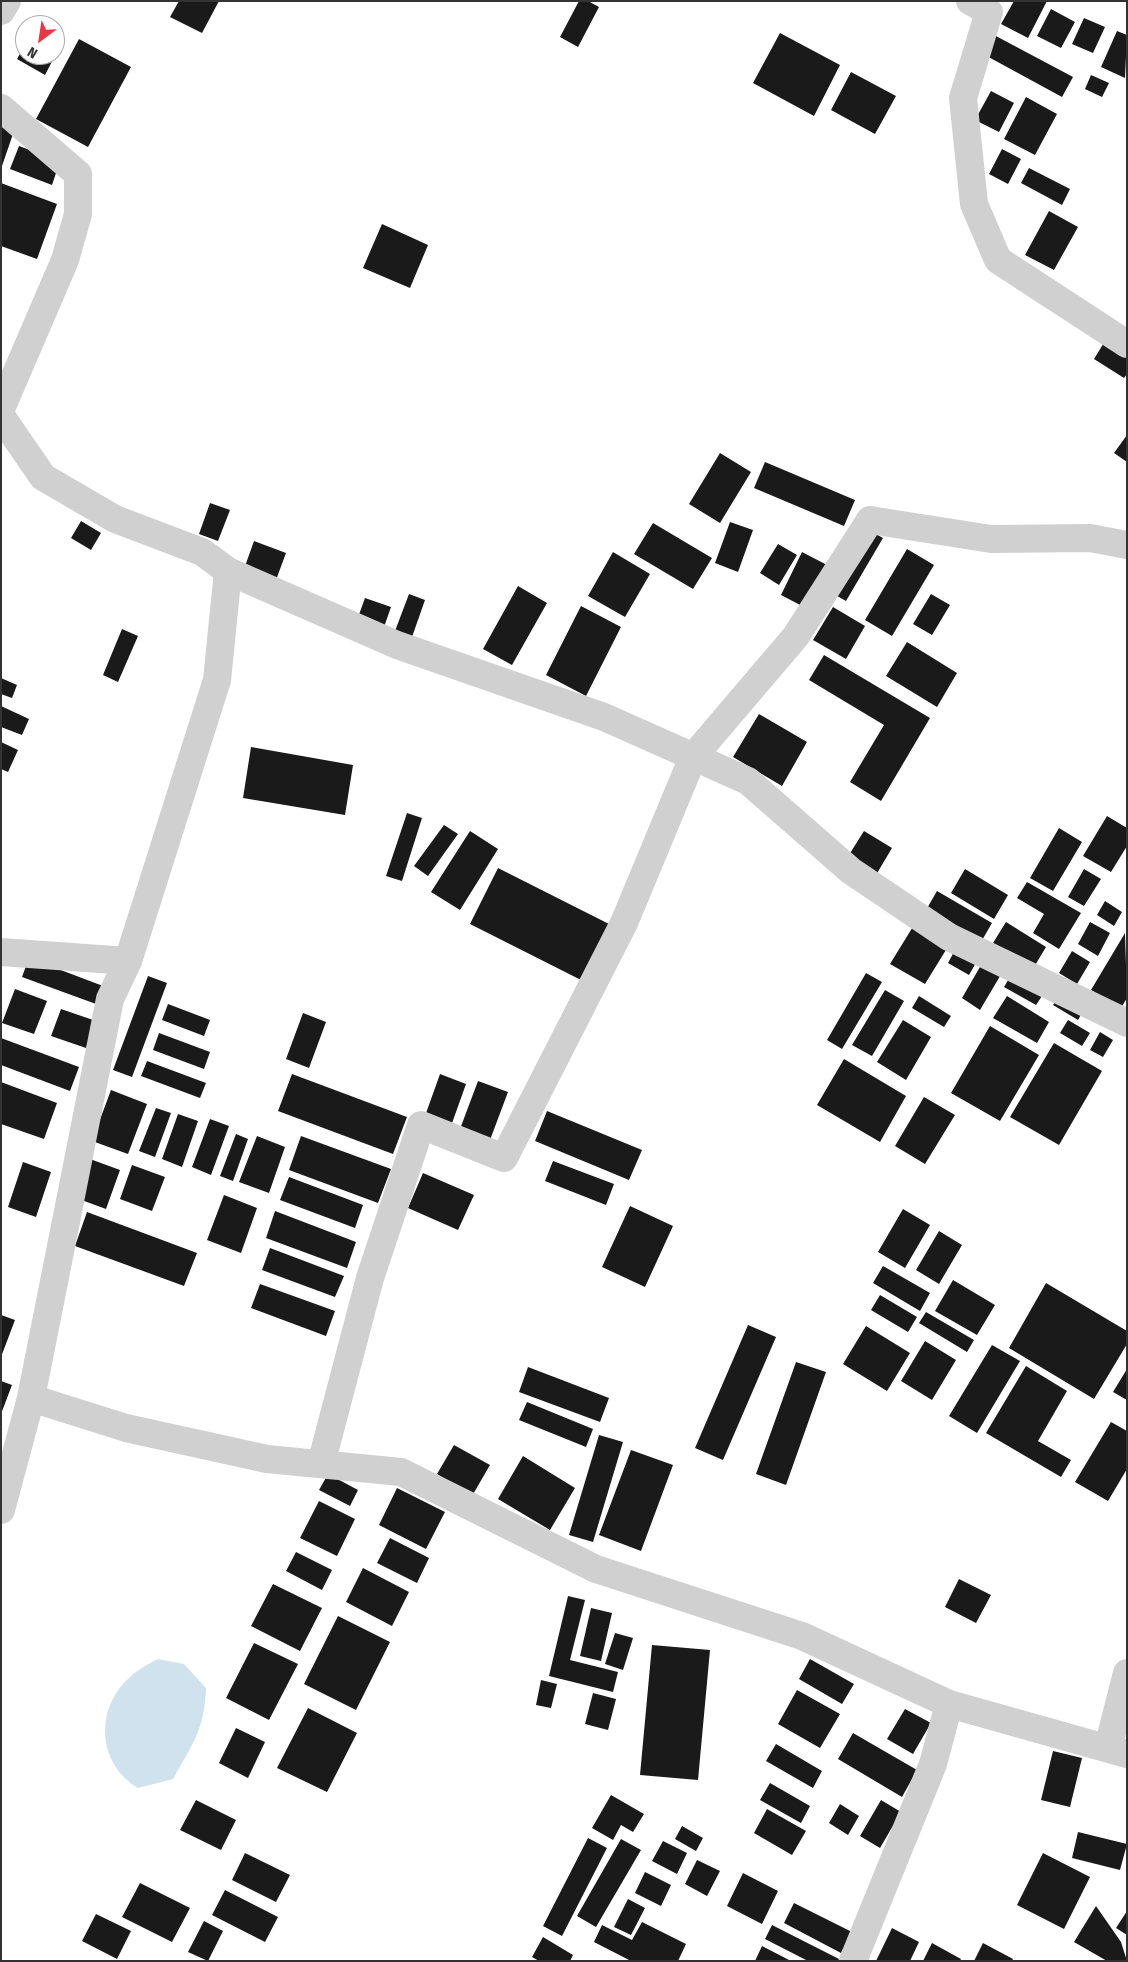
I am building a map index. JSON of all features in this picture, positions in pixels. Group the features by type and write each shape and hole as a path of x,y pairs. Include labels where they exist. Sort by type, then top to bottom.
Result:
{"street":[{"path":"1,11 7,1"},
{"path":"970,1 989,12 963,98 974,204 998,260 1127,344"},
{"path":"1,108 78,174 78,214 65,260 1,409"},
{"path":"1,416 42,477 115,519 202,552 228,571 397,645 604,716 748,782 851,871 949,937 1127,1024"},
{"path":"321,1464 370,1278 421,1124 504,1158 624,923 693,757 796,636 870,520 991,539 1090,538 1127,545"},
{"path":"1,1510 31,1398 110,999 128,961 217,680 228,571"},
{"path":"1,952 128,961"},
{"path":"31,1398 126,1428 267,1459 401,1472 596,1569 802,1636 949,1704 1117,1751 1127,1673"},
{"path":"853,1961 933,1764 949,1704"}],"water":[{"path":"158,1659 184,1664 206,1688 203,1715 192,1746 173,1779 138,1788 125,1778 115,1765 108,1751 105,1736 106,1721 110,1705 118,1691 136,1672"}],"building":[{"path":"179,1 219,1 202,33 170,17"},
{"path":"579,1 588,1 599,7 578,47 560,37"},
{"path":"1014,1 1047,1 1028,38 1001,24"},
{"path":"1051,9 1075,22 1061,48 1037,36"},
{"path":"1084,18 1105,27 1093,53 1072,44"},
{"path":"1117,31 1127,35 1125,78 1101,67"},
{"path":"780,33 840,65 814,116 753,83"},
{"path":"994,35 1073,77 1062,97 983,54"},
{"path":"79,39 131,67 88,147 36,119"},
{"path":"28,65 50,65 45,75"},
{"path":"851,72 896,96 875,134 831,110"},
{"path":"1091,75 1109,83 1102,97 1085,89"},
{"path":"991,91 1014,103 999,132 975,120"},
{"path":"1026,97 1057,114 1035,155 1004,139"},
{"path":"1,126 14,131 2,166 1,166"},
{"path":"19,146 60,161 52,185 10,169"},
{"path":"1002,149 1021,159 1008,184 989,174"},
{"path":"1029,168 1070,189 1062,205 1021,183"},
{"path":"1,183 57,204 37,259 1,246"},
{"path":"1049,211 1078,227 1054,270 1025,255"},
{"path":"382,224 428,245 410,288 363,268"},
{"path":"1105,341 1127,355 1127,374 1124,378 1094,359"},
{"path":"1127,435 1127,462 1114,453"},
{"path":"720,453 751,472 720,523 689,504"},
{"path":"765,462 855,500 844,526 754,488"},
{"path":"210,503 230,510 218,541 199,534"},
{"path":"81,521 101,533 91,550 71,538"},
{"path":"730,522 753,530 738,572 715,563"},
{"path":"653,523 712,558 693,589 634,554"},
{"path":"869,530 883,538 846,601 832,593"},
{"path":"254,541 286,553 276,580 244,569"},
{"path":"778,544 797,555 779,585 760,573"},
{"path":"907,549 934,565 892,636 865,620"},
{"path":"613,552 650,574 625,617 588,596"},
{"path":"802,552 827,565 806,608 781,595"},
{"path":"518,586 547,603 512,665 483,649"},
{"path":"409,594 425,600 412,637 395,631"},
{"path":"931,594 950,605 932,635 913,624"},
{"path":"365,598 391,607 383,630 357,620"},
{"path":"581,606 621,627 586,696 546,675"},
{"path":"833,607 865,626 846,659 813,640"},
{"path":"122,629 138,636 118,682 103,675"},
{"path":"907,642 957,673 937,707 886,676"},
{"path":"824,655 930,718 881,801 850,782 884,725 809,680"},
{"path":"1,678 17,685 12,698 1,694"},
{"path":"1,706 29,719 22,735 1,727"},
{"path":"759,714 807,742 782,786 733,757"},
{"path":"1,742 18,750 8,772 1,769"},
{"path":"251,747 353,765 345,815 243,798"},
{"path":"407,813 422,818 402,881 386,876"},
{"path":"1107,816 1127,828 1127,846 1111,872 1083,856"},
{"path":"444,825 458,834 428,876 414,866"},
{"path":"1059,828 1082,842 1053,891 1030,878"},
{"path":"470,831 498,849 460,910 431,892"},
{"path":"864,831 892,848 876,875 847,858"},
{"path":"498,868 609,924 581,980 470,924"},
{"path":"965,869 1008,895 994,919 951,893"},
{"path":"1084,869 1101,879 1084,906 1068,897"},
{"path":"1027,882 1081,913 1059,949 1033,933 1044,914 1017,898"},
{"path":"937,891 992,923 981,942 926,910"},
{"path":"1105,901 1122,912 1114,926 1097,915"},
{"path":"1006,922 1046,947 1034,967 993,943"},
{"path":"1090,922 1110,933 1098,956 1078,944"},
{"path":"914,925 949,945 925,984 890,964"},
{"path":"1125,933 1127,998 1121,1008 1091,990"},
{"path":"956,948 977,961 969,975 948,963"},
{"path":"1072,951 1090,962 1077,984 1059,973"},
{"path":"29,958 103,986 96,1004 22,977"},
{"path":"984,960 1003,971 980,1010 962,998"},
{"path":"866,973 882,982 842,1049 827,1040"},
{"path":"148,976 167,983 132,1077 113,1070"},
{"path":"1010,977 1042,996 1036,1005 1004,987"},
{"path":"15,989 47,1001 34,1034 2,1023"},
{"path":"885,990 904,1001 872,1056 852,1045"},
{"path":"919,996 951,1016 944,1027 912,1008"},
{"path":"1007,996 1049,1022 1037,1043 993,1018"},
{"path":"1058,998 1082,1013 1078,1020 1053,1005"},
{"path":"168,1004 210,1020 204,1036 162,1020"},
{"path":"61,1009 96,1021 86,1048 51,1036"},
{"path":"303,1013 326,1022 309,1068 286,1059"},
{"path":"903,1020 931,1037 906,1080 877,1062"},
{"path":"1068,1020 1090,1033 1082,1046 1060,1033"},
{"path":"990,1026 1039,1055 1000,1121 951,1093"},
{"path":"1100,1032 1113,1040 1103,1057 1090,1050"},
{"path":"159,1033 210,1052 204,1069 153,1050"},
{"path":"1,1038 79,1067 70,1091 1,1065"},
{"path":"1054,1043 1102,1071 1059,1145 1010,1117"},
{"path":"844,1059 906,1096 880,1142 817,1105"},
{"path":"147,1061 206,1083 200,1098 141,1076"},
{"path":"292,1074 407,1117 393,1154 278,1111"},
{"path":"440,1074 466,1084 451,1126 425,1116"},
{"path":"478,1081 508,1092 490,1140 460,1129"},
{"path":"1,1082 57,1103 44,1139 1,1124"},
{"path":"111,1090 147,1104 128,1154 92,1141"},
{"path":"924,1097 955,1115 925,1164 895,1146"},
{"path":"156,1108 171,1113 155,1157 139,1151"},
{"path":"547,1111 642,1150 629,1180 535,1141"},
{"path":"178,1114 198,1121 182,1167 162,1159"},
{"path":"210,1119 229,1126 211,1175 192,1167"},
{"path":"236,1134 248,1139 233,1181 220,1176"},
{"path":"257,1136 285,1147 269,1193 239,1182"},
{"path":"301,1136 391,1169 378,1203 289,1170"},
{"path":"90,1159 120,1170 106,1209 76,1198"},
{"path":"553,1161 614,1184 606,1205 545,1181"},
{"path":"23,1162 51,1172 36,1217 8,1207"},
{"path":"132,1165 165,1177 152,1211 120,1199"},
{"path":"423,1173 474,1195 458,1230 408,1208"},
{"path":"289,1177 363,1205 355,1228 280,1200"},
{"path":"224,1195 257,1208 241,1253 207,1240"},
{"path":"630,1206 673,1226 645,1287 602,1267"},
{"path":"903,1209 930,1225 905,1268 878,1252"},
{"path":"275,1211 356,1242 347,1268 266,1238"},
{"path":"87,1212 197,1253 184,1286 75,1246"},
{"path":"939,1231 962,1245 939,1284 916,1270"},
{"path":"270,1248 344,1276 335,1297 262,1270"},
{"path":"883,1266 930,1293 920,1311 873,1283"},
{"path":"953,1280 995,1305 977,1335 935,1311"},
{"path":"1046,1283 1127,1331 1127,1344 1094,1399 1009,1348"},
{"path":"260,1284 335,1311 326,1336 251,1308"},
{"path":"880,1295 917,1317 908,1332 871,1310"},
{"path":"926,1312 974,1340 967,1352 919,1323"},
{"path":"1,1315 15,1320 1,1357"},
{"path":"748,1325 776,1337 723,1460 695,1448"},
{"path":"866,1326 910,1353 887,1391 843,1364"},
{"path":"925,1341 956,1360 932,1400 901,1381"},
{"path":"992,1345 1020,1361 977,1433 949,1416"},
{"path":"796,1362 826,1372 786,1485 756,1474"},
{"path":"1026,1366 1067,1391 1038,1441 1071,1460 1061,1477 986,1433"},
{"path":"528,1367 609,1398 600,1422 519,1392"},
{"path":"1127,1369 1127,1400 1113,1392"},
{"path":"1,1381 12,1385 1,1414"},
{"path":"527,1402 593,1429 586,1447 519,1420"},
{"path":"1111,1422 1127,1431 1127,1469 1108,1501 1075,1482"},
{"path":"599,1435 623,1442 593,1542 569,1535"},
{"path":"454,1445 490,1465 472,1496 437,1474"},
{"path":"631,1450 673,1465 641,1551 599,1535"},
{"path":"523,1456 575,1488 550,1530 498,1499"},
{"path":"328,1474 358,1490 350,1506 319,1490"},
{"path":"397,1488 445,1512 426,1549 379,1525"},
{"path":"319,1501 355,1519 337,1556 300,1538"},
{"path":"390,1538 429,1558 417,1583 377,1563"},
{"path":"296,1552 332,1570 322,1590 286,1571"},
{"path":"363,1568 409,1592 392,1626 346,1602"},
{"path":"959,1579 991,1595 976,1623 945,1607"},
{"path":"273,1584 322,1608 300,1651 251,1626"},
{"path":"568,1596 585,1600 570,1660 618,1672 613,1692 549,1676"},
{"path":"591,1608 612,1613 601,1661 580,1656"},
{"path":"338,1616 390,1642 356,1710 304,1684"},
{"path":"615,1633 633,1638 623,1670 605,1664"},
{"path":"254,1643 298,1664 269,1720 226,1698"},
{"path":"652,1645 710,1650 698,1780 640,1775"},
{"path":"810,1659 854,1684 842,1704 799,1679"},
{"path":"541,1680 557,1684 551,1708 536,1705"},
{"path":"797,1690 840,1714 820,1748 778,1724"},
{"path":"593,1693 616,1699 608,1730 585,1724"},
{"path":"308,1708 357,1733 327,1792 277,1768"},
{"path":"905,1709 931,1723 913,1754 887,1739"},
{"path":"236,1728 265,1742 248,1778 219,1763"},
{"path":"853,1733 917,1770 902,1797 838,1759"},
{"path":"776,1744 822,1771 813,1788 766,1761"},
{"path":"1053,1751 1082,1758 1070,1807 1041,1800"},
{"path":"770,1783 810,1806 801,1823 760,1800"},
{"path":"611,1795 644,1814 633,1832 621,1825 613,1840 592,1828"},
{"path":"196,1800 236,1820 221,1850 180,1830"},
{"path":"881,1800 901,1812 880,1848 860,1836"},
{"path":"840,1804 859,1816 848,1835 829,1823"},
{"path":"767,1809 806,1831 792,1855 754,1833"},
{"path":"682,1826 703,1838 696,1851 675,1839"},
{"path":"1078,1832 1127,1844 1120,1870 1072,1858"},
{"path":"588,1838 607,1848 562,1936 543,1926"},
{"path":"621,1839 641,1850 596,1927 577,1916"},
{"path":"663,1841 687,1853 677,1874 652,1861"},
{"path":"245,1853 290,1875 276,1902 232,1880"},
{"path":"1043,1853 1090,1877 1064,1929 1017,1905"},
{"path":"697,1860 720,1871 707,1896 685,1884"},
{"path":"645,1872 671,1885 661,1906 635,1893"},
{"path":"743,1873 778,1891 762,1924 727,1906"},
{"path":"140,1883 190,1908 172,1942 122,1917"},
{"path":"225,1890 278,1917 265,1942 212,1915"},
{"path":"628,1899 645,1908 631,1935 614,1927"},
{"path":"794,1903 852,1932 841,1953 784,1923"},
{"path":"1096,1906 1121,1942 1127,1961 1107,1961 1074,1942"},
{"path":"1127,1911 1127,1935 1116,1928"},
{"path":"96,1914 131,1931 117,1959 82,1941"},
{"path":"204,1921 223,1931 208,1961 188,1952"},
{"path":"642,1922 686,1944 678,1961 631,1961 594,1942 602,1925 632,1940"},
{"path":"772,1925 839,1959 838,1961 808,1961 765,1939"},
{"path":"892,1928 919,1942 910,1961 876,1961"},
{"path":"543,1937 573,1955 570,1961 539,1961 532,1957"},
{"path":"932,1943 961,1959 960,1961 923,1961"},
{"path":"983,1943 1013,1959 1012,1961 974,1961"},
{"path":"762,1946 791,1961 755,1961"}]}
